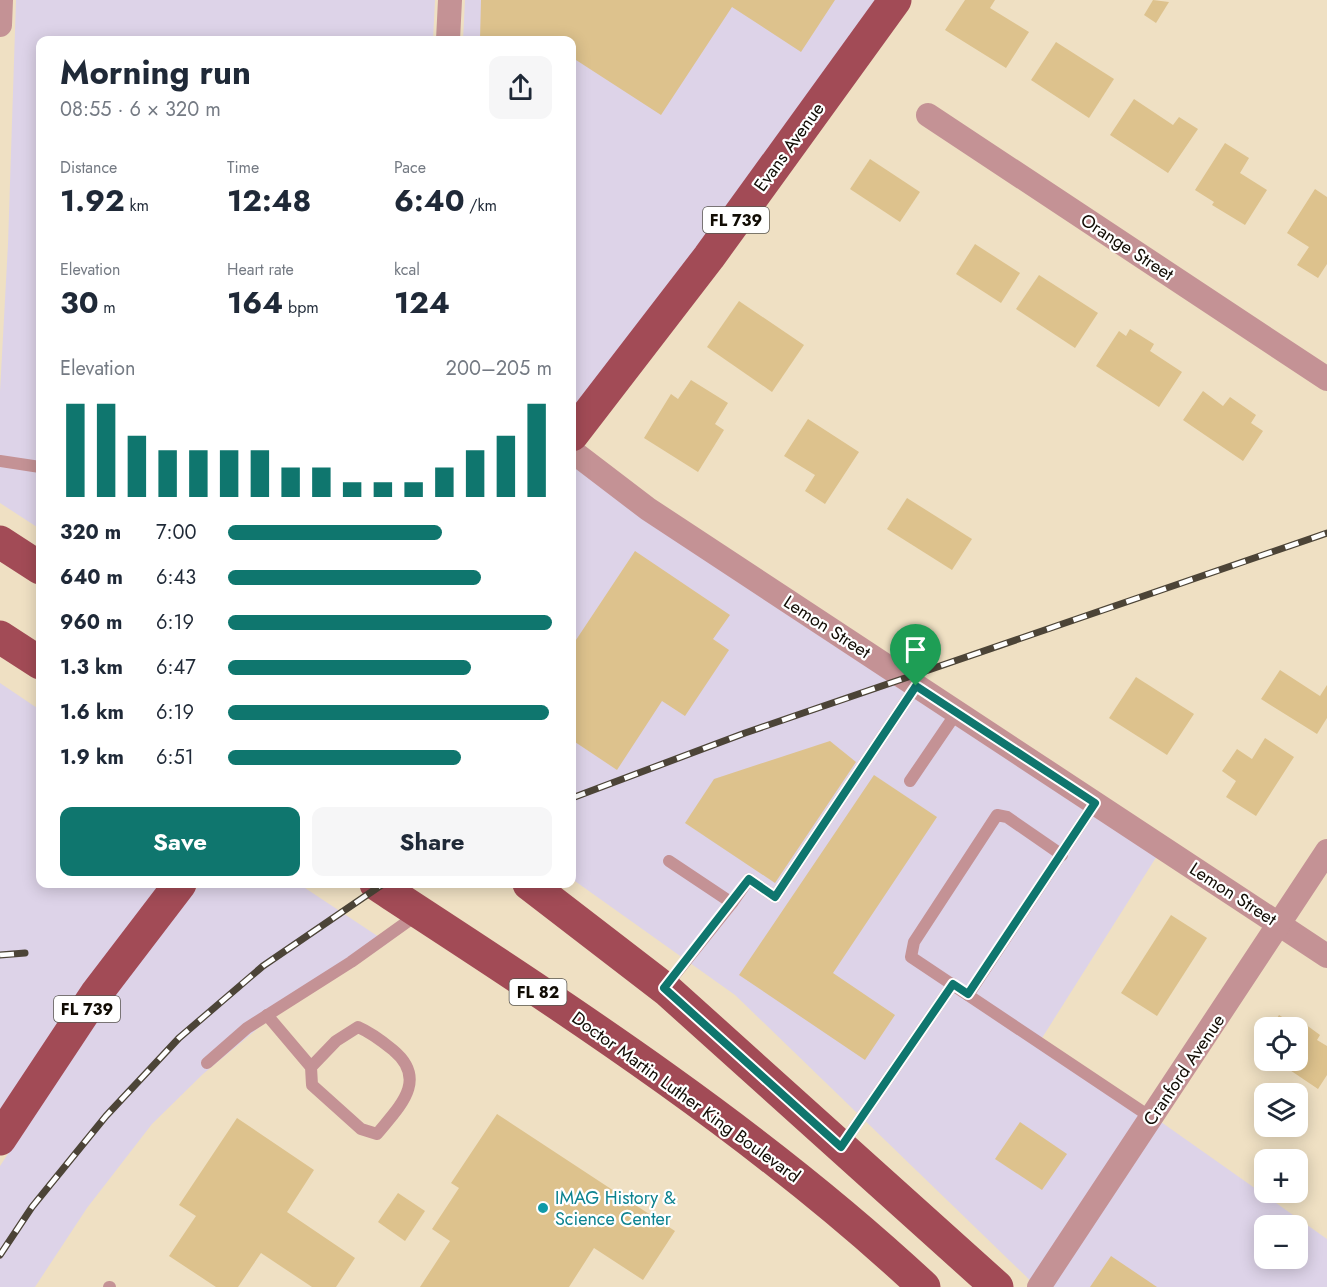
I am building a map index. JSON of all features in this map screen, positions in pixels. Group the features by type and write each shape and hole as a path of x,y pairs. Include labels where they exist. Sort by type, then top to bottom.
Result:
{"main road":[{"name":"Evans Avenue","path":"576,430 695,275 895,0"},
{"path":"0,542 36,565"},
{"path":"0,637 36,660"},
{"name":"FL 739","path":"0,1140 96,994 177,888"},
{"name":"Doctor Martin Luther King Boulevard","path":"382,888 646,1064 782,1164 861,1229 924,1287"},
{"path":"534,888 664,988 997,1287"}],"street":[{"path":"0,25 1,0"},
{"path":"448,36 450,0"},
{"name":"Orange Street","path":"928,115 1327,379"},
{"name":"Lemon Street","path":"576,454 648,509 1327,956"},
{"name":"Cranford Avenue","path":"1039,1287 1327,851"}],"lane":[{"path":"0,461 36,466"},
{"path":"664,988 749,879 775,897 916,686"},
{"path":"910,781 957,712"},
{"path":"968,994 1095,803"},
{"path":"1062,855 1007,817 998,815 910,951 911,957 1152,1118"},
{"path":"669,861 732,903"},
{"path":"207,1063 247,1028 419,913"},
{"path":"841,1147 953,984"},
{"path":"267,1016 311,1067 312,1085 361,1129 377,1134 403,1101 411,1083 410,1070 405,1060 374,1034 358,1027 336,1041 311,1067"}],"shaded area":[{"path":"16,0 435,0 433,36 36,36 36,526 0,503 0,392 8,244"},
{"path":"465,0 877,0 697,248 576,406 576,36 463,36"},
{"path":"576,461 1162,848 1042,1038 1254,1188 1254,1203 1276,1203 1293,1215 1254,1215 1254,1269 1308,1269 1308,1226 1327,1239 1327,1287 1037,1287 735,995 576,882"},
{"path":"0,683 36,707 36,888 158,888 0,1113"},
{"path":"197,888 305,888 388,943 280,1010 203,1074 152,1124 87,1208 35,1287 0,1287 0,1166 108,1002 179,907"}],"building":[{"path":"481,0 835,0 801,52 732,7 661,115 576,60 576,36 480,36"},
{"path":"965,0 995,0 990,8 1029,32 1006,68 945,30"},
{"path":"1153,0 1169,2 1156,23 1144,15"},
{"path":"1056,42 1114,79 1089,118 1031,80"},
{"path":"1134,99 1173,125 1179,117 1198,129 1168,173 1110,135"},
{"path":"1225,143 1249,158 1240,173 1267,190 1245,225 1212,205 1214,202 1195,190"},
{"path":"870,159 920,192 900,222 850,189"},
{"path":"1315,189 1327,197 1327,264 1318,278 1297,265 1309,247 1287,233"},
{"path":"975,244 1020,273 1001,303 956,274"},
{"path":"1039,275 1098,313 1075,348 1016,309"},
{"path":"739,301 804,345 772,392 707,347"},
{"path":"1130,329 1154,344 1150,351 1182,372 1159,407 1096,366 1119,331 1126,336"},
{"path":"691,380 728,403 715,424 724,430 698,472 644,438 671,394 678,399"},
{"path":"1203,391 1223,406 1230,397 1256,415 1251,423 1263,431 1243,461 1183,420"},
{"path":"808,419 859,452 825,504 805,491 815,475 784,456"},
{"path":"907,498 972,539 952,570 887,529"},
{"path":"635,551 730,615 713,639 729,650 685,716 662,701 617,770 576,743 576,640"},
{"path":"1280,670 1320,696 1327,685 1327,718 1317,734 1261,699"},
{"path":"1136,677 1194,714 1167,755 1109,718"},
{"path":"1265,738 1294,757 1256,816 1226,797 1236,781 1222,771 1237,749 1252,759"},
{"path":"830,741 856,762 775,883 685,823 714,779"},
{"path":"874,775 937,817 833,973 895,1015 865,1060 739,975"},
{"path":"1171,915 1207,938 1157,1016 1121,993"},
{"path":"1308,1026 1320,1035 1317,1040 1327,1046 1327,1075 1318,1089 1291,1071 1308,1071"},
{"name":"IMAG History & Science Center","path":"497,1114 675,1231 643,1280 594,1248 569,1287 420,1287 450,1241 432,1229 459,1188 451,1183"},
{"path":"237,1118 314,1170 287,1212 355,1258 336,1287 312,1287 261,1253 238,1287 216,1287 169,1256 196,1216 179,1205"},
{"path":"1020,1122 1067,1154 1042,1190 995,1159"},
{"path":"398,1193 425,1211 405,1241 378,1222"},
{"path":"1111,1256 1157,1287 1090,1287"}],"railway":[{"path":"576,796 745,733 1327,533"},
{"path":"0,1255 32,1207 106,1116 179,1038 263,966 377,888"},
{"path":"0,955 25,953"}],"place":[{"name":"IMAG History & Science Center","path":"543,1208"}],"route":[{"path":"916,686 1095,803 968,994 953,984 841,1147 664,988 749,879 775,897 916,686"}]}
